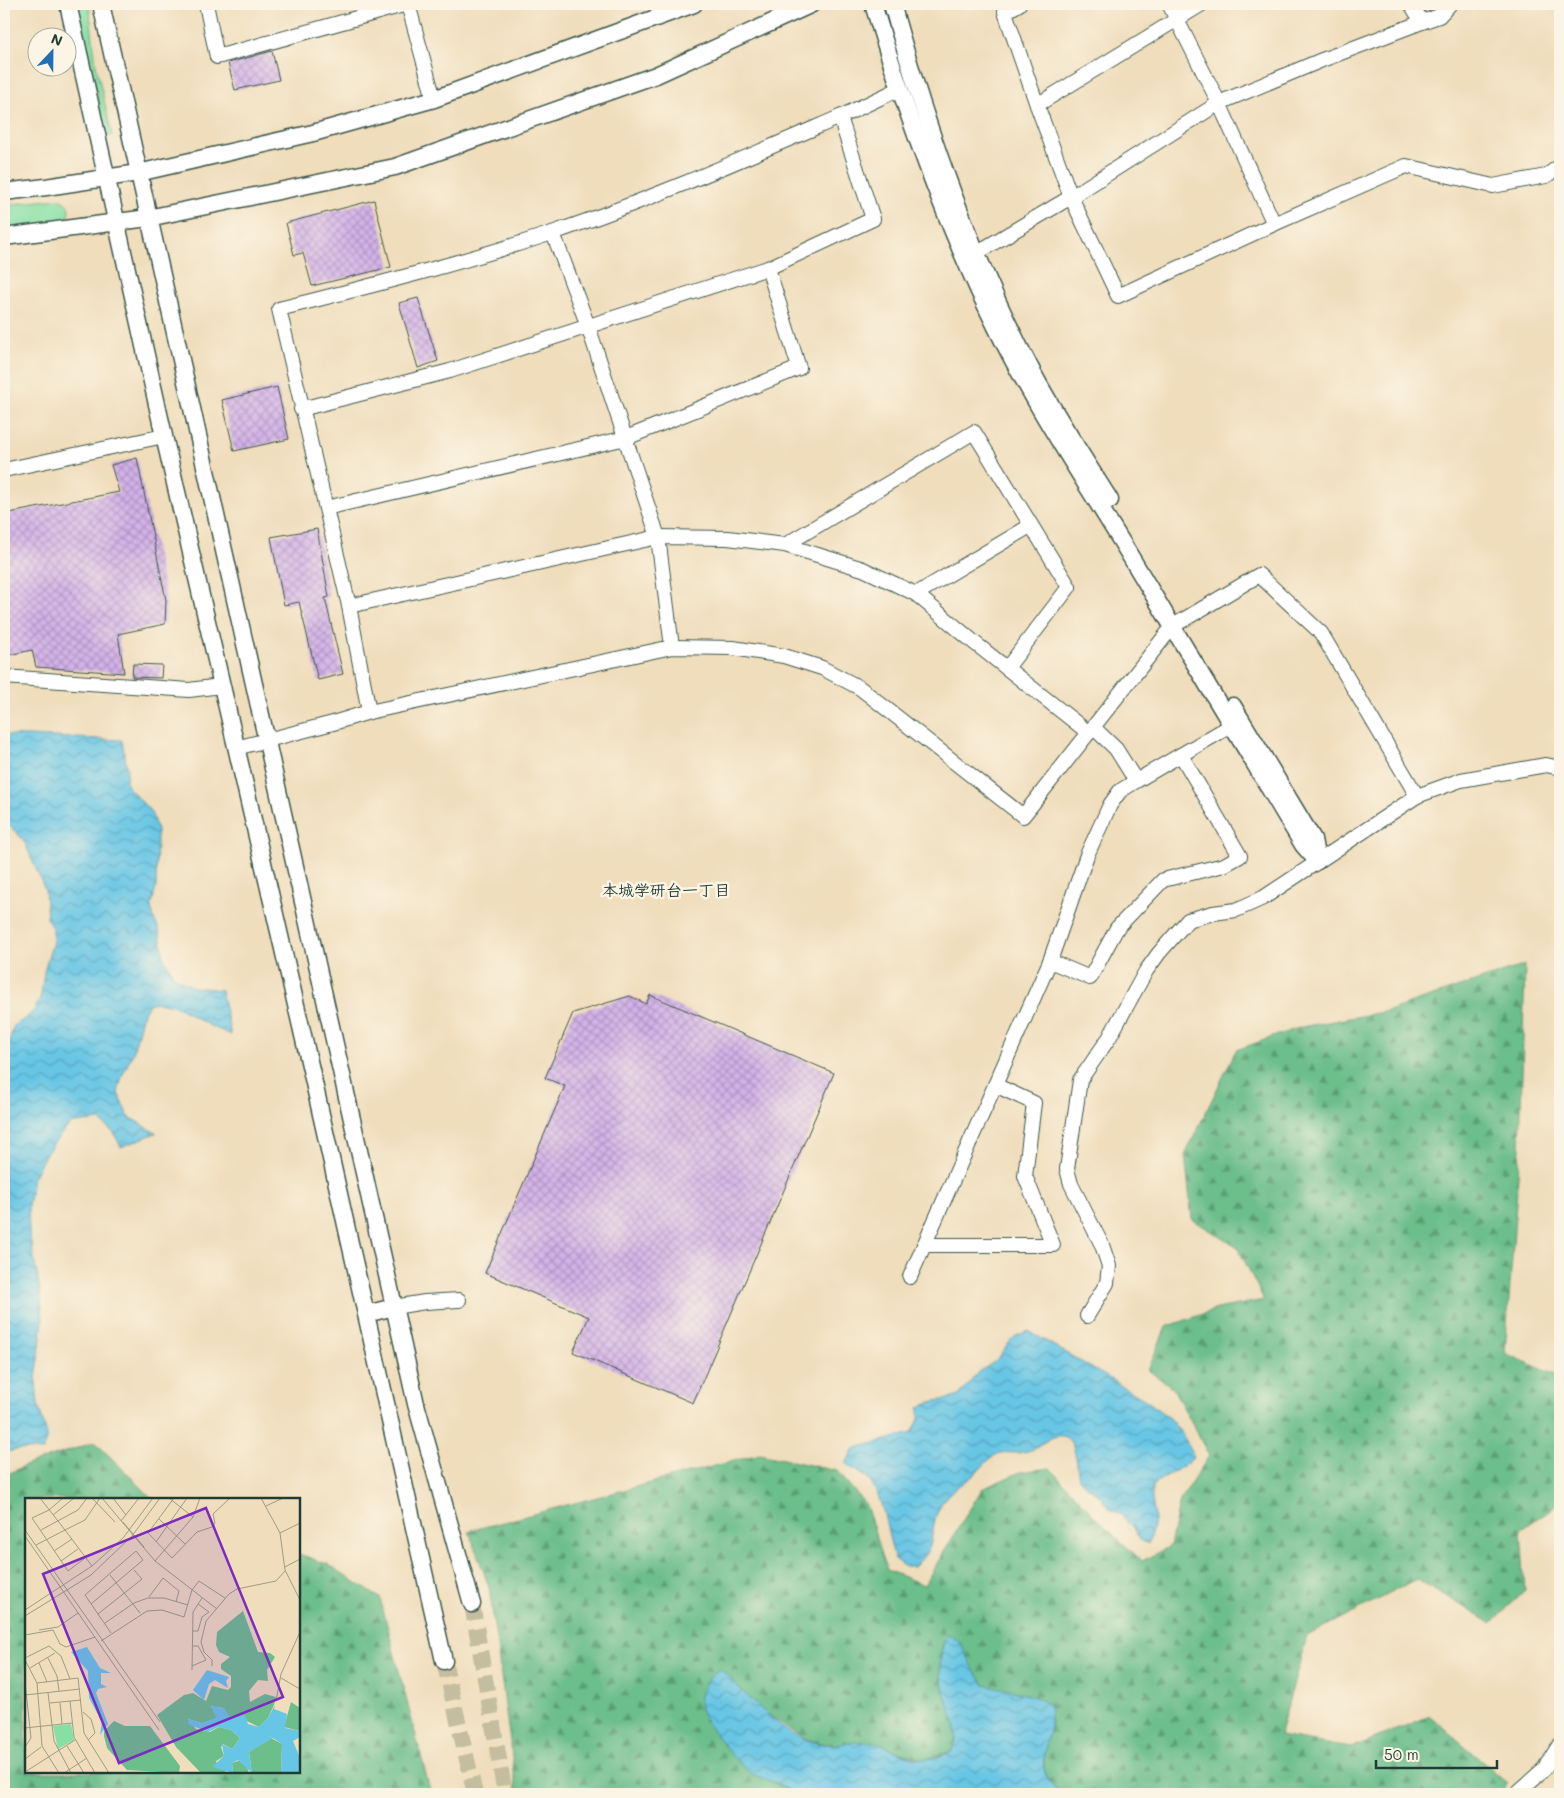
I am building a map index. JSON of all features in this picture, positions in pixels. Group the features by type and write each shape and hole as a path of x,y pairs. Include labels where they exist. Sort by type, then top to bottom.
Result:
{"street":[{"path":"68,4 164,436 312,1074 444,1661"},
{"path":"101,4 416,1404 472,1604"},
{"path":"206,4 218,57 407,4 434,99"},
{"path":"4,192 46,188 138,173 313,133 434,99 694,4"},
{"path":"4,237 148,218 395,168 656,75 812,4"},
{"path":"874,4 899,89 940,204 970,256"},
{"path":"892,4 914,86 970,256 998,332 1024,382 1313,839 1317,861"},
{"path":"1019,4 1006,12 1037,105 1071,197 1118,296 1406,166 1492,186 1546,176 1560,166"},
{"path":"1169,4 1219,103 1274,224"},
{"path":"1037,105 1202,4"},
{"path":"1411,4 1422,22"},
{"path":"970,256 1071,197 1219,103 1322,60 1439,16 1450,4"},
{"path":"369,712 349,606 301,409 279,309 410,276 553,233 700,177 840,117 899,89"},
{"path":"301,409 450,371 768,268 873,219 840,117"},
{"path":"553,233 588,326 658,537 672,647"},
{"path":"326,508 626,438 799,368 768,268"},
{"path":"785,544 974,432 1069,587 1007,668"},
{"path":"4,470 164,436"},
{"path":"916,594 1030,526"},
{"path":"349,606 658,537 728,538 785,544 864,569 916,594 1007,668 1116,749 1136,781"},
{"path":"236,748 369,712 672,647 733,648 784,656 822,668 860,688 1023,816 1178,623 1259,574 1321,633 1417,796"},
{"path":"1178,623 1232,725 1302,845 1317,861"},
{"path":"4,678 188,690 221,686"},
{"path":"910,1277 1050,961 1087,855 1110,804 1120,791 1232,725"},
{"path":"1050,961 1090,978 1117,928 1163,880 1224,865 1240,856 1181,755"},
{"path":"1087,1316 1107,1283 1108,1266 1102,1245 1071,1184 1067,1169 1080,1080 1109,1038 1146,971 1159,953 1188,920 1213,913 1236,910 1263,898 1417,796 1461,780 1546,765 1560,768"},
{"path":"312,1074 340,1068"},
{"path":"924,1245 1053,1245 1025,1176 1034,1103 994,1085"},
{"path":"366,1314 425,1302 459,1300"},
{"path":"1516,1794 1544,1769 1560,1744"}],"green space":[{"path":"77,4 89,4 96,66 112,135 110,136 106,134"},
{"path":"57,199 65,203 69,209 66,220 62,223 4,230 4,205"},
{"path":"1525,965 1520,1149 1505,1353 1560,1377 1560,1502 1521,1530 1525,1591 1491,1623 1417,1579 1307,1636 1279,1736 1351,1748 1430,1716 1508,1783 1500,1794 1062,1794 1053,1786 1045,1769 1044,1751 1051,1721 1032,1696 984,1684 974,1670 944,1641 940,1662 941,1679 956,1726 955,1743 951,1752 925,1759 904,1754 881,1745 825,1744 806,1739 758,1708 728,1677 751,1774 769,1780 795,1794 517,1794 489,1587 469,1531 760,1454 837,1471 866,1505 887,1570 924,1585 982,1489 1020,1472 1050,1468 1100,1522 1142,1561 1170,1546 1180,1500 1209,1456 1173,1388 1148,1370 1166,1327 1217,1309 1264,1300 1238,1248 1192,1219 1185,1155 1236,1050 1301,1027 1388,1011"},
{"path":"95,1442 152,1498 25,1498 25,1773 300,1773 300,1554 327,1564 380,1598 431,1794 8,1794 4,1784 4,1476 24,1466"}],"water":[{"path":"4,735 122,740 127,769 126,781 129,788 151,812 157,830 156,888 151,907 159,929 164,958 174,976 193,987 221,990 231,1035 172,1005 150,1003 143,1013 133,1053 122,1076 118,1093 128,1116 156,1133 121,1147 114,1133 99,1120 70,1124 46,1153 33,1178 28,1206 29,1232 40,1290 43,1320 36,1381 38,1405 47,1435 43,1451 18,1450 4,1454 4,1059 14,1025 25,1019 35,1009 41,995 44,972 53,941 53,930 47,919 45,890 24,841 4,822"},
{"path":"1029,1331 1149,1402 1171,1420 1184,1437 1194,1457 1153,1485 1154,1521 1148,1544 1140,1540 1133,1528 1120,1514 1108,1508 1102,1498 1079,1479 1074,1450 1067,1438 1062,1436 1048,1439 1034,1449 1025,1452 1000,1453 947,1496 936,1516 931,1543 926,1554 914,1567 905,1567 894,1558 883,1510 877,1493 868,1478 846,1464 852,1451 856,1448 912,1433 919,1419 919,1408 929,1402 949,1399 959,1395 977,1374 998,1358 1013,1338"},
{"path":"948,1633 960,1643 974,1670 984,1684 1032,1696 1049,1704 1050,1721 1044,1769 1053,1786 1062,1794 795,1794 778,1784 750,1773 708,1724 700,1708 699,1703 704,1686 720,1669 768,1715 795,1734 809,1741 824,1744 874,1743 919,1758 938,1757 951,1752 956,1734 956,1726 941,1676 940,1663"}],"building":[{"path":"272,51 279,80 235,90 228,63"},
{"path":"374,200 391,267 312,286 303,253 294,255 286,223"},
{"path":"418,298 438,361 418,368 399,303"},
{"path":"277,387 289,439 234,451 222,400"},
{"path":"137,458 166,600 165,624 118,634 124,673 36,667 32,650 4,656 4,514 119,492 111,465"},
{"path":"317,529 329,597 325,598 343,674 318,680 299,602 284,605 271,537"},
{"path":"133,664 162,665 161,678 132,677"},
{"path":"650,995 834,1073 693,1403 573,1352 589,1317 485,1273 565,1086 545,1078 573,1013 630,996 646,1004"}],"tunnel":[{"path":"472,1604 505,1794"},
{"path":"444,1661 475,1794"}],"district":[{"name":"本城学研台一丁目","path":"666,889"}]}
